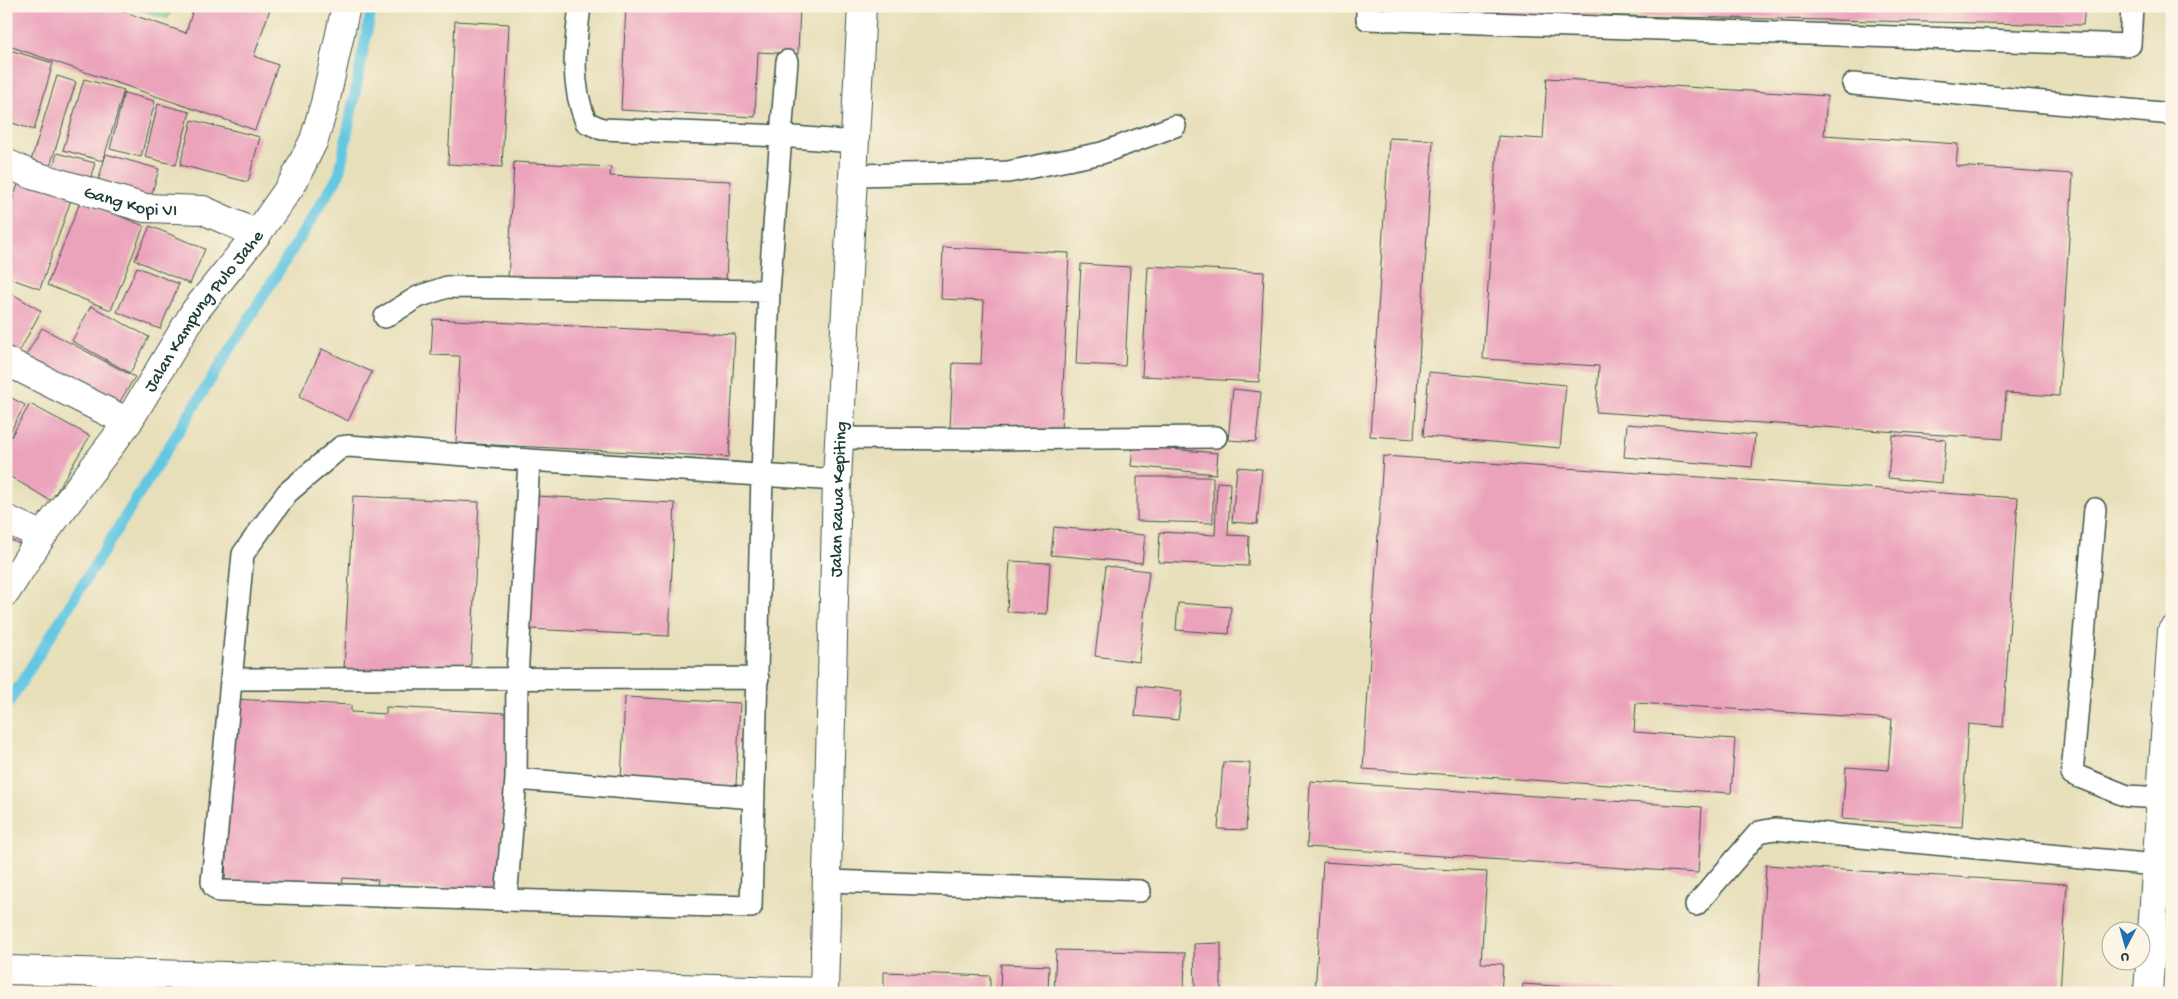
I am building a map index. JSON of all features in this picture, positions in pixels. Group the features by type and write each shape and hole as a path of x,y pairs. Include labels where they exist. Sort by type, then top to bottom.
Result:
{"street":[{"name":"Jalan Kampung Pulo Jahe","path":"6,592 42,536 128,422 196,311 257,234 292,184 314,140 325,103 346,6"},
{"name":"Jalan Rawa Kepiting","path":"824,992 837,480 862,6"},
{"name":"Gang Kopi VI","path":"6,163 32,175 145,208 203,210 257,234"},
{"path":"6,361 128,422"},
{"path":"6,519 42,536"},
{"path":"2148,993 2172,631"},
{"path":"6,970 824,992"}],"lane":[{"path":"580,6 574,57 578,103 586,122 602,129 781,136 854,142"},
{"path":"1367,6 1367,19 2130,45 2132,6"},
{"path":"787,60 769,291 762,475 751,906 219,891 214,887 212,882 243,554 287,494 340,447 530,460 762,475 837,480"},
{"path":"1853,84 2172,114"},
{"path":"852,175 1008,172 1102,153 1175,126"},
{"path":"385,317 418,297 447,287 769,291"},
{"path":"839,438 1216,437"},
{"path":"506,900 516,779 517,679 530,460"},
{"path":"2095,509 2072,774 2127,796 2161,798"},
{"path":"231,679 758,678"},
{"path":"516,779 754,798"},
{"path":"1696,905 1759,832 1775,829 2156,865"},
{"path":"827,881 1140,891"}],"green space":[{"path":"130,6 172,6 168,19"}],"building":[{"path":"6,6 107,6 186,33 194,6 271,6 254,56 278,65 255,130 6,45"},
{"path":"626,6 800,6 798,54 758,52 755,117 621,110"},
{"path":"1467,6 2085,6 2083,25 1466,13"},
{"path":"455,21 509,24 502,167 448,164"},
{"path":"6,49 53,63 34,130 6,121"},
{"path":"57,76 76,82 48,173 29,167"},
{"path":"1547,78 1827,96 1824,135 1958,144 1956,166 2073,174 2059,396 2006,393 2003,439 1596,412 1599,366 1483,359 1498,136 1543,139"},
{"path":"84,79 124,90 103,161 63,150"},
{"path":"124,93 155,101 141,157 110,149"},
{"path":"158,104 190,112 176,165 145,157"},
{"path":"192,120 260,137 248,182 180,165"},
{"path":"1389,138 1433,140 1414,439 1370,436"},
{"path":"57,153 95,163 88,187 50,177"},
{"path":"106,154 159,169 149,203 96,188"},
{"path":"514,162 611,167 610,176 730,181 726,283 508,281"},
{"path":"21,176 73,194 40,289 6,277 6,218"},
{"path":"81,200 144,226 111,310 47,285"},
{"path":"150,226 205,249 190,284 135,260"},
{"path":"943,247 1069,253 1061,433 950,428 953,363 981,364 984,301 941,299"},
{"path":"1081,264 1130,267 1125,366 1076,364"},
{"path":"1148,266 1264,272 1259,382 1142,376"},
{"path":"137,267 179,284 160,329 117,312"},
{"path":"6,292 41,311 16,358 6,353"},
{"path":"91,306 149,337 130,373 72,341"},
{"path":"433,319 735,334 729,457 456,443 460,356 431,355"},
{"path":"42,328 135,377 114,411 21,364"},
{"path":"322,349 372,372 348,421 299,397"},
{"path":"1429,372 1566,385 1560,448 1423,436"},
{"path":"1233,389 1261,392 1256,442 1228,440"},
{"path":"6,395 25,405 6,439"},
{"path":"30,404 90,436 51,501 6,474 6,445"},
{"path":"1627,424 1755,435 1752,467 1624,457"},
{"path":"1892,435 1946,440 1942,483 1888,478"},
{"path":"1133,446 1218,453 1216,474 1131,466"},
{"path":"1383,456 2018,498 2003,727 1968,724 1962,827 1842,819 1846,767 1888,770 1892,719 1636,703 1634,732 1735,739 1731,793 1363,769"},
{"path":"1237,467 1262,469 1257,524 1232,522"},
{"path":"1137,477 1213,477 1213,523 1137,521"},
{"path":"1217,482 1230,483 1228,535 1249,536 1248,566 1158,562 1160,532 1215,535"},
{"path":"353,496 479,502 470,678 344,671"},
{"path":"535,496 675,503 669,636 529,629"},
{"path":"6,523 31,534 24,546 6,538"},
{"path":"1054,527 1145,535 1142,563 1051,555"},
{"path":"1010,561 1050,563 1047,614 1007,612"},
{"path":"1106,566 1149,571 1139,662 1095,656"},
{"path":"1178,603 1231,607 1229,634 1176,630"},
{"path":"1138,686 1182,691 1178,720 1135,716"},
{"path":"625,697 740,703 736,785 621,780"},
{"path":"233,699 351,705 351,712 386,714 386,707 508,713 499,891 377,886 378,880 343,878 342,886 225,880"},
{"path":"1223,762 1250,763 1246,830 1218,829"},
{"path":"1310,781 1702,807 1698,873 1307,847"},
{"path":"1323,862 1487,872 1481,963 1503,964 1501,993 1315,993"},
{"path":"1766,865 2067,884 2060,993 1758,993"},
{"path":"1221,943 1221,993 1195,993 1194,944"},
{"path":"1056,950 1185,953 1184,993 1054,993"},
{"path":"1001,964 1049,966 1048,993 1000,993"},
{"path":"884,972 990,976 990,993 884,993"},
{"path":"1523,984 1630,991 1630,993 1522,993"}],"waterway":[{"path":"6,707 339,175 372,6"}]}
